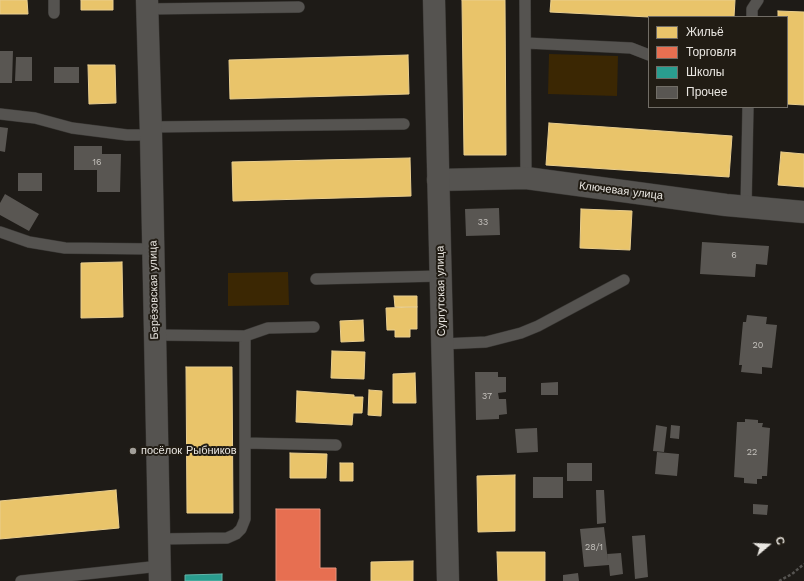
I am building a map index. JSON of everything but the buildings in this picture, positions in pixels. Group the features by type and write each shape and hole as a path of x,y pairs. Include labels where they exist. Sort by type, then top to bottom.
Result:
{"street":[{"name":"Сургутская улица","path":"434,0 448,581"},
{"name":"Берёзовская улица","path":"147,4 156,336 160,574"},
{"name":"Ключевая улица","path":"438,180 526,178 746,207 804,212"}],"lane":[{"path":"54,0 54,13"},
{"path":"525,0 526,178"},
{"path":"752,16 752,9 758,0"},
{"path":"147,4 299,7"},
{"path":"526,43 631,48 648,54"},
{"path":"746,207 748,108"},
{"path":"0,114 35,118 72,128 127,135 151,131 404,124"},
{"path":"0,232 29,242 65,248 153,249"},
{"path":"316,279 440,276"},
{"path":"442,344 486,342 520,333 538,326 624,280"},
{"path":"156,336 245,336 268,328 314,327"},
{"path":"159,539 227,538 236,534 241,529 245,519 245,336"},
{"path":"245,443 336,444"},
{"path":"21,581 160,574"}],"path":[{"path":"779,581 792,574 804,564"}],"shaded area":[{"path":"549,54 618,56 617,96 548,94"},
{"path":"288,272 289,305 228,306 228,273"}],"place":[{"name":"посёлок Рыбников","path":"133,451"}]}
